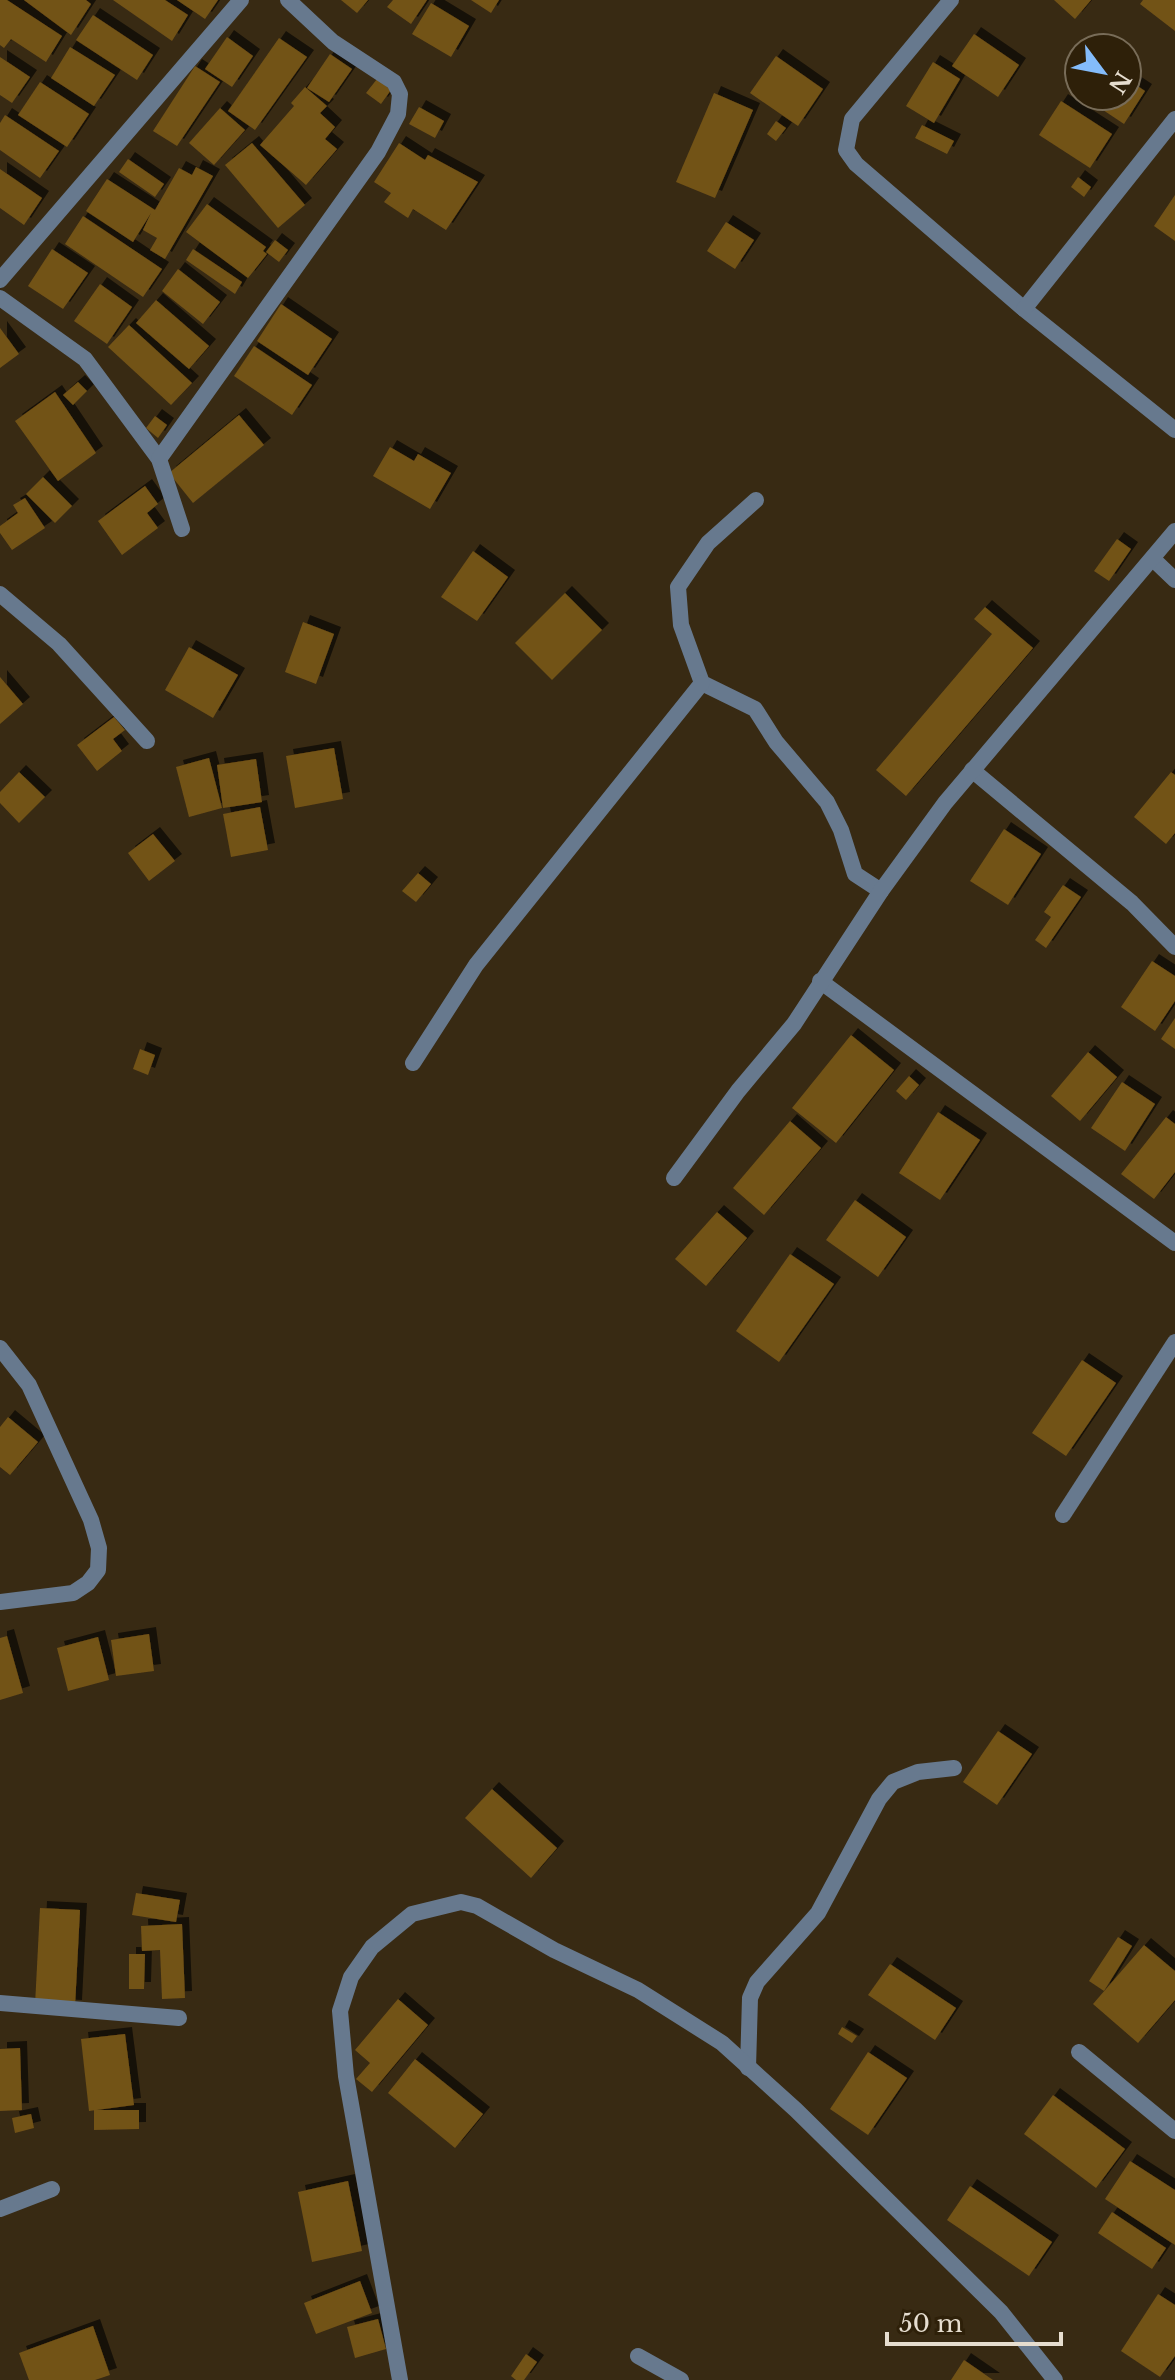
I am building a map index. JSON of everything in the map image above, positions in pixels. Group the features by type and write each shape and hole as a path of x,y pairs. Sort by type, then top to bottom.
{"street":[{"path":"0,280 241,0"},
{"path":"159,459 378,152 398,114 400,94 394,82 333,42 288,0"},
{"path":"951,0 852,119 846,150 856,164 1024,309 1175,430"},
{"path":"1024,309 1175,119"},
{"path":"0,298 85,359 159,459 182,529"},
{"path":"756,500 708,543 678,587 681,625 702,683 755,709 776,742 827,802 841,830 855,874 881,891"},
{"path":"674,1178 746,1080 794,1024 881,891 972,770 1175,531"},
{"path":"1153,559 1175,580"},
{"path":"0,594 59,644 147,741"},
{"path":"413,1063 476,965 702,683"},
{"path":"972,770 1132,903 1175,947"},
{"path":"820,981 1175,1243"},
{"path":"1063,1515 1175,1342"},
{"path":"0,1348 29,1385 91,1520 99,1548 98,1570 88,1583 73,1593 0,1602"},
{"path":"748,2068 750,1998 757,1982 818,1913 879,1799 893,1782 918,1772 954,1768"},
{"path":"400,2380 340,2045 340,2011 351,1977 372,1947 412,1914 445,1903 477,1906 554,1950 638,1990 722,2043 796,2110 1001,2312 1055,2380"},
{"path":"0,2003 179,2018"},
{"path":"1079,2052 1175,2131"},
{"path":"0,2209 52,2189"},
{"path":"638,2356 681,2380"}],"building":[{"path":"0,0 7,0 62,36 46,62 11,39 4,48 0,45"},
{"path":"24,0 86,0 91,4 71,35"},
{"path":"113,0 165,0 188,15 172,41"},
{"path":"177,0 218,0 205,19"},
{"path":"341,0 368,0 357,13"},
{"path":"393,0 427,0 411,24 387,7"},
{"path":"471,0 499,0 491,13"},
{"path":"1054,0 1091,0 1075,19"},
{"path":"1143,0 1175,0 1175,31 1140,4"},
{"path":"431,3 469,26 451,57 412,34"},
{"path":"93,15 153,55 137,80 76,40"},
{"path":"974,34 1019,65 998,97 952,66"},
{"path":"227,37 253,56 232,87 205,69"},
{"path":"279,38 307,57 255,130 228,111"},
{"path":"70,47 115,75 94,106 51,78"},
{"path":"330,54 352,69 329,102 307,88"},
{"path":"776,56 823,89 798,126 750,93"},
{"path":"0,57 30,77 12,103 0,95"},
{"path":"933,62 960,79 934,123 906,106"},
{"path":"195,66 220,82 177,146 153,131"},
{"path":"377,79 391,90 381,104 366,93"},
{"path":"40,82 89,114 67,147 18,115"},
{"path":"305,87 327,106 320,113 335,127 325,139 337,149 306,185 260,145 294,106 291,103"},
{"path":"714,93 753,110 715,198 676,182"},
{"path":"1061,101 1063,112 1078,112 1112,134 1090,168 1039,135"},
{"path":"419,107 444,121 435,138 409,124"},
{"path":"220,108 245,130 214,165 189,143"},
{"path":"1106,112 1132,112 1124,124"},
{"path":"5,115 59,151 40,178 0,150 0,123"},
{"path":"776,121 786,128 776,141 767,134"},
{"path":"922,125 954,141 947,154 915,138"},
{"path":"252,143 305,205 278,228 225,165"},
{"path":"399,143 425,160 428,155 478,182 446,230 413,209 408,218 384,202 391,193 374,182"},
{"path":"128,159 164,184 155,197 119,172"},
{"path":"196,167 213,176 165,259 150,250 157,238 143,230 151,213 133,242 86,211 107,179 155,210 179,168 192,175"},
{"path":"0,169 42,198 24,225 0,208"},
{"path":"1078,177 1091,187 1084,197 1071,187"},
{"path":"1175,195 1175,241 1154,226"},
{"path":"207,204 266,247 263,251 267,254 248,278 186,232"},
{"path":"83,216 162,269 143,297 65,244"},
{"path":"726,222 754,240 735,269 707,251"},
{"path":"275,240 288,250 279,262 266,252"},
{"path":"52,249 88,273 63,309 28,286"},
{"path":"193,249 242,282 235,294 186,260"},
{"path":"178,269 220,302 203,324 162,291"},
{"path":"100,284 132,307 107,344 74,321"},
{"path":"156,300 209,346 189,369 136,323"},
{"path":"281,304 332,339 308,375 257,341"},
{"path":"129,325 192,383 171,405 108,347"},
{"path":"0,328 19,354 0,368"},
{"path":"254,346 312,385 292,415 234,376"},
{"path":"78,382 87,391 73,405 63,395"},
{"path":"55,392 96,453 58,481 15,421"},
{"path":"239,415 264,445 193,503 169,473"},
{"path":"155,416 167,425 158,438 146,428"},
{"path":"390,447 414,461 418,454 451,473 430,509 373,476"},
{"path":"43,477 72,506 55,523 26,494"},
{"path":"145,486 158,504 147,513 158,528 122,555 98,521"},
{"path":"25,498 45,528 12,550 0,533 0,526 18,513 13,505"},
{"path":"1117,539 1131,549 1109,581 1094,571"},
{"path":"473,551 508,577 477,621 441,597"},
{"path":"565,593 602,630 552,680 515,643"},
{"path":"985,607 1033,648 906,796 876,770 992,634 974,619"},
{"path":"303,622 334,634 316,684 285,672"},
{"path":"189,647 238,675 213,718 165,690"},
{"path":"0,677 23,704 0,724"},
{"path":"114,717 125,730 113,739 122,751 97,771 77,745"},
{"path":"334,748 343,799 295,808 286,756"},
{"path":"209,758 222,808 189,817 176,767"},
{"path":"256,759 262,802 223,808 217,765"},
{"path":"19,772 45,797 19,823 0,803 0,792"},
{"path":"1171,772 1175,775 1175,833 1166,844 1134,817"},
{"path":"260,807 268,850 231,857 223,814"},
{"path":"1004,829 1041,854 1008,905 970,881"},
{"path":"153,834 175,861 149,881 128,853"},
{"path":"418,873 431,884 416,902 402,891"},
{"path":"1063,885 1081,897 1046,948 1035,940 1051,917 1044,912"},
{"path":"1152,961 1175,976 1175,1001 1155,1031 1121,1007"},
{"path":"1175,1018 1175,1049 1161,1039"},
{"path":"851,1035 894,1070 836,1143 792,1108"},
{"path":"140,1049 155,1055 148,1075 133,1069"},
{"path":"1088,1052 1117,1077 1080,1121 1051,1096"},
{"path":"909,1076 919,1085 906,1100 896,1091"},
{"path":"1122,1082 1155,1104 1125,1151 1091,1128"},
{"path":"938,1112 980,1140 940,1200 899,1173"},
{"path":"1166,1117 1175,1124 1175,1172 1154,1199 1121,1174"},
{"path":"790,1121 821,1148 764,1215 733,1188"},
{"path":"855,1200 906,1237 878,1277 826,1240"},
{"path":"717,1212 747,1238 706,1286 675,1259"},
{"path":"790,1254 834,1284 779,1362 736,1331"},
{"path":"1082,1360 1116,1383 1066,1456 1032,1433"},
{"path":"8,1417 38,1442 10,1475 0,1467 0,1427"},
{"path":"149,1634 154,1671 116,1676 111,1640"},
{"path":"7,1636 23,1693 0,1700 0,1638"},
{"path":"98,1637 109,1680 68,1691 57,1648"},
{"path":"998,1731 1032,1754 997,1805 963,1782"},
{"path":"492,1789 557,1848 531,1878 465,1818"},
{"path":"136,1893 180,1900 176,1922 132,1915"},
{"path":"40,1908 80,1910 75,2007 35,2005"},
{"path":"182,1924 185,1998 162,1999 160,1950 142,1951 141,1926"},
{"path":"1118,1937 1132,1946 1104,1991 1089,1981"},
{"path":"1144,1945 1175,1971 1175,2000 1138,2043 1093,2004"},
{"path":"129,1954 145,1954 144,1989 129,1989"},
{"path":"890,1964 956,2008 935,2040 868,1995"},
{"path":"398,1999 428,2025 372,2092 356,2079 370,2063 355,2050"},
{"path":"842,2027 857,2036 852,2043 838,2034"},
{"path":"125,2034 134,2105 89,2111 81,2039"},
{"path":"20,2048 22,2110 0,2111 0,2049"},
{"path":"868,2052 907,2078 868,2135 830,2109"},
{"path":"415,2059 483,2114 455,2148 388,2093"},
{"path":"1053,2095 1125,2149 1096,2188 1024,2134"},
{"path":"94,2110 139,2110 139,2129 94,2130"},
{"path":"31,2114 34,2128 15,2133 12,2118"},
{"path":"1130,2161 1175,2190 1175,2245 1105,2199"},
{"path":"348,2181 362,2251 312,2262 298,2192"},
{"path":"970,2186 1052,2242 1029,2276 947,2220"},
{"path":"1112,2212 1166,2248 1152,2269 1098,2233"},
{"path":"360,2281 372,2313 316,2334 304,2303"},
{"path":"1158,2294 1175,2305 1175,2356 1160,2377 1121,2351"},
{"path":"378,2319 386,2349 355,2358 347,2327"},
{"path":"93,2326 110,2375 95,2380 29,2380 19,2353"},
{"path":"526,2354 537,2362 524,2380 516,2380 511,2376"},
{"path":"964,2360 993,2380 951,2380"}]}
